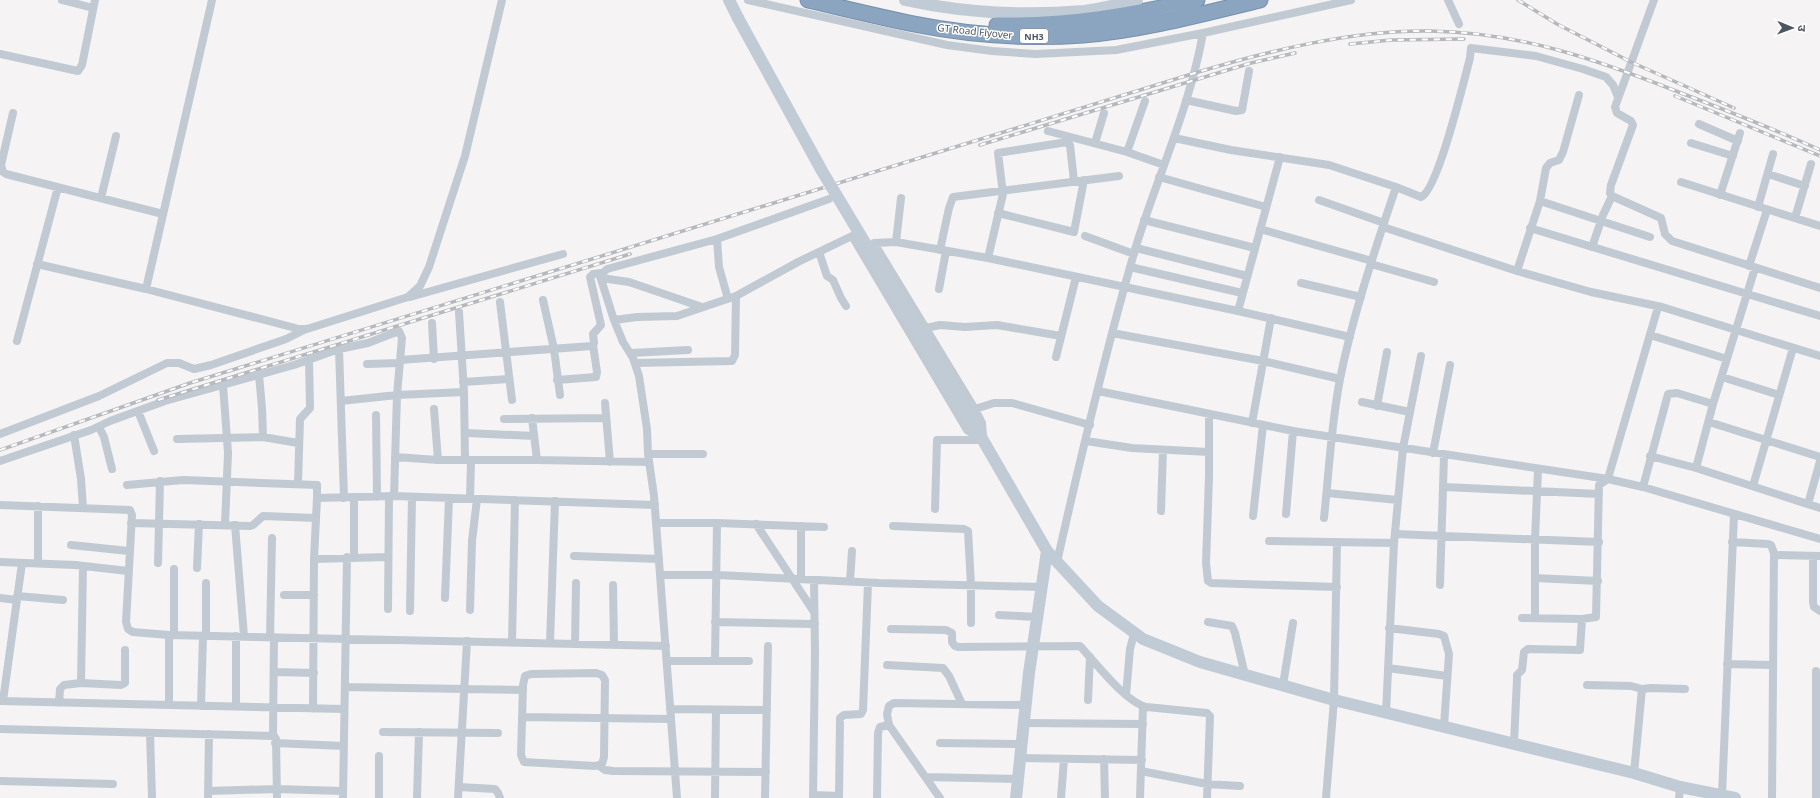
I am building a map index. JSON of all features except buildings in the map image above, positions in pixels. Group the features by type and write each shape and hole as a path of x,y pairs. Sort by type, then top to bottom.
{"highway":[{"name":"GT Road Flyover","path":"808,0 915,24 982,34 1032,36 1083,35 1134,28 1260,0"},
{"name":"GT Road Flyover","path":"851,0 918,16 983,24 1034,26 1082,22 1133,15 1197,0"}],"street":[{"path":"0,54 78,71 82,65 94,4 62,0"},
{"path":"146,289 212,0"},
{"path":"408,297 420,286 429,267 465,156 502,0"},
{"path":"728,0 822,171 973,423 1047,551 1098,606 1134,634 1149,642 1200,662 1334,700 1634,773 1680,792 1722,795 1735,798"},
{"path":"748,0 947,45 992,51 1036,54 1116,50 1203,33 1351,0"},
{"path":"905,0 972,11 1025,13 1084,11 1137,0"},
{"path":"1448,0 1459,24"},
{"path":"1592,247 1600,221 1612,196 1610,193 1611,185 1633,125 1631,121 1617,113 1615,107 1654,0"},
{"path":"1057,562 1112,333 1144,220 1174,138 1198,62 1203,33"},
{"path":"1174,138 1231,150 1329,165 1396,187 1420,197 1426,195 1447,143 1470,58 1471,48 1536,56 1584,68 1606,77 1613,85 1618,97"},
{"path":"1186,100 1236,111 1242,110 1249,72"},
{"path":"1517,271 1540,201 1546,168 1550,163 1559,160 1563,152 1579,95"},
{"path":"1127,152 1145,101"},
{"path":"13,113 2,160 3,172 8,175 163,214"},
{"path":"1095,143 1104,113"},
{"path":"1699,124 1739,137 1720,195"},
{"path":"1048,131 1127,152 1164,165"},
{"path":"101,198 116,136"},
{"path":"988,258 1003,190 998,152 1065,142 1070,145 1074,181"},
{"path":"1692,143 1733,156"},
{"path":"1758,207 1774,154"},
{"path":"1238,311 1280,157"},
{"path":"1795,218 1811,164"},
{"path":"1768,174 1805,186"},
{"path":"939,289 943,251 953,197 1119,176"},
{"path":"1159,177 1266,207"},
{"path":"998,213 1074,232 1084,180"},
{"path":"1681,182 1820,226"},
{"path":"17,341 58,187"},
{"path":"1324,518 1331,437 1340,379 1361,297 1396,187"},
{"path":"1612,196 1661,218 1665,234 1672,242 1820,288"},
{"path":"896,242 901,198"},
{"path":"601,276 607,269 717,239 829,199"},
{"path":"1319,200 1384,225 1517,271 1591,292 1658,307 1820,356"},
{"path":"1540,201 1650,237"},
{"path":"1696,468 1747,294 1752,267 1768,210"},
{"path":"1144,220 1255,248"},
{"path":"1530,228 1820,316"},
{"path":"1260,229 1434,282"},
{"path":"614,320 648,316 671,317 728,299 852,236 967,430 983,440"},
{"path":"1085,236 1135,251 1247,276"},
{"path":"717,239 719,268 728,299"},
{"path":"983,440 982,424 975,409 874,243 896,242 988,258 1271,318 1350,337"},
{"path":"819,252 827,276 833,280 846,306"},
{"path":"0,434 99,396 167,363 179,364 194,369 211,365 286,340 307,329 408,297 563,254"},
{"path":"37,264 146,289 282,325 299,329 307,329"},
{"path":"1130,268 1242,293"},
{"path":"557,380 596,377 597,372 593,334 601,325 590,277 593,274 629,282 702,307"},
{"path":"601,276 614,320 623,342 631,353 635,363 647,429 655,505 677,798"},
{"path":"1056,357 1076,277"},
{"path":"1301,283 1361,297"},
{"path":"635,363 732,361 735,355 736,296"},
{"path":"543,300 554,349 560,395"},
{"path":"500,302 512,400"},
{"path":"1522,618 1582,620 1596,617 1599,494 1601,483 1608,479 1658,307"},
{"path":"460,312 461,357 466,433 473,498 470,610"},
{"path":"1252,422 1271,318"},
{"path":"432,323 434,359"},
{"path":"926,328 940,325 965,327 998,325 1061,336"},
{"path":"0,461 99,427 110,421 165,401 259,375 339,349 399,332 402,335 399,362 395,456 388,557 388,609"},
{"path":"1112,333 1263,361 1340,379"},
{"path":"1650,335 1727,359"},
{"path":"367,364 589,347 593,345"},
{"path":"1753,486 1793,348"},
{"path":"339,349 344,498"},
{"path":"631,353 688,350"},
{"path":"1377,406 1387,352"},
{"path":"1386,713 1394,543 1403,448 1421,356"},
{"path":"298,483 298,443 300,419 310,408 309,359"},
{"path":"1433,453 1450,365"},
{"path":"259,375 263,437"},
{"path":"1722,377 1779,395"},
{"path":"463,382 509,380"},
{"path":"223,385 227,437 228,480 225,524"},
{"path":"1098,390 1263,425 1331,437 1608,479 1643,487 1820,539"},
{"path":"341,401 397,395 464,392"},
{"path":"1643,487 1650,456 1668,394 1677,393 1714,404"},
{"path":"975,409 994,403 1012,402 1090,425"},
{"path":"1362,402 1410,412"},
{"path":"605,403 610,462"},
{"path":"434,409 438,460"},
{"path":"138,411 154,451"},
{"path":"1209,414 1206,563 1207,579 1209,582 1337,587"},
{"path":"376,415 377,497"},
{"path":"532,418 537,460"},
{"path":"504,419 606,418"},
{"path":"1709,422 1820,457"},
{"path":"1253,516 1263,425"},
{"path":"99,427 104,437 112,469"},
{"path":"1286,514 1293,430"},
{"path":"466,433 534,436"},
{"path":"74,435 81,479 83,508"},
{"path":"177,439 263,437 298,443"},
{"path":"935,509 937,440 983,440"},
{"path":"1086,441 1126,448 1209,452"},
{"path":"1161,511 1163,450"},
{"path":"395,456 438,460 468,459 610,462 704,454"},
{"path":"1440,585 1444,455"},
{"path":"1650,456 1696,468 1820,508"},
{"path":"1808,504 1820,461"},
{"path":"1535,618 1535,540 1538,469"},
{"path":"126,485 160,481 228,480 317,484 318,498 314,559 313,709"},
{"path":"158,563 160,481"},
{"path":"1444,487 1599,494"},
{"path":"1327,493 1398,500"},
{"path":"318,498 392,496 655,505"},
{"path":"410,611 412,497"},
{"path":"209,734 208,794 276,789 343,795 346,638 354,498"},
{"path":"445,598 449,498"},
{"path":"512,642 515,500"},
{"path":"550,642 554,501"},
{"path":"0,505 130,510 131,523 126,622 128,629 133,632 205,636 550,642 666,646"},
{"path":"38,506 38,563"},
{"path":"1722,795 1734,514"},
{"path":"131,523 253,525 263,516 316,518"},
{"path":"656,523 717,523 824,527"},
{"path":"715,660 717,523"},
{"path":"197,568 199,524"},
{"path":"756,524 791,579 815,613"},
{"path":"235,525 240,636 236,706"},
{"path":"801,526 801,579"},
{"path":"893,526 966,529 969,534 971,623"},
{"path":"1395,534 1599,542"},
{"path":"272,538 272,637 275,672 274,740 276,798"},
{"path":"1269,541 1394,543"},
{"path":"1732,542 1768,544 1771,545 1774,555 1772,798"},
{"path":"1326,798 1334,700 1337,543"},
{"path":"70,544 129,551"},
{"path":"850,582 852,551"},
{"path":"1016,798 1026,705 1047,551"},
{"path":"1774,555 1817,556 1813,602 1814,607 1820,611"},
{"path":"574,556 659,559"},
{"path":"314,559 388,557"},
{"path":"0,562 83,566 128,571"},
{"path":"22,562 2,701 344,709"},
{"path":"81,683 83,566"},
{"path":"169,705 174,569"},
{"path":"660,575 717,575 850,582 1042,587"},
{"path":"1535,578 1598,582"},
{"path":"814,580 815,624 813,797 839,797 840,718 844,715 860,714 863,710 868,582"},
{"path":"201,706 206,583"},
{"path":"575,644 576,583"},
{"path":"613,585 614,645"},
{"path":"284,594 314,595"},
{"path":"0,598 63,600"},
{"path":"999,615 1038,617"},
{"path":"1514,743 1517,675 1522,670 1524,652 1528,649 1580,650 1582,620"},
{"path":"715,622 815,624"},
{"path":"1208,622 1232,626 1245,675"},
{"path":"1283,685 1293,623"},
{"path":"1389,628 1442,635 1448,648 1444,726"},
{"path":"891,629 946,630 952,633 953,644 958,647 1080,646 1126,695 1143,706 1184,709 1210,714 1207,798"},
{"path":"1126,695 1130,650 1134,634"},
{"path":"458,798 465,689 466,641"},
{"path":"765,798 768,646"},
{"path":"59,703 60,689 62,686 81,683 125,684 125,650"},
{"path":"1088,700 1090,657"},
{"path":"667,661 749,661"},
{"path":"1727,664 1772,664"},
{"path":"887,665 943,668 949,676 962,704"},
{"path":"1388,668 1447,676"},
{"path":"1816,671 1816,798"},
{"path":"275,672 314,673"},
{"path":"599,766 604,758 605,680 602,675 527,674 523,680 521,755 524,762 599,766 605,770 613,771 675,770 766,772"},
{"path":"1588,685 1631,686 1642,689 1685,689"},
{"path":"345,687 523,690"},
{"path":"1634,773 1640,697 1642,689"},
{"path":"940,798 889,725 887,710 889,706 894,703 1026,705"},
{"path":"1140,798 1143,706"},
{"path":"670,709 767,710"},
{"path":"715,798 717,771 716,710"},
{"path":"523,717 671,719"},
{"path":"1024,723 1143,724"},
{"path":"877,798 878,733 880,727 889,725"},
{"path":"0,729 209,734 344,746"},
{"path":"383,732 498,734"},
{"path":"417,798 419,732"},
{"path":"150,733 152,798"},
{"path":"940,743 1022,744"},
{"path":"379,756 379,798"},
{"path":"1020,758 1142,760"},
{"path":"1062,798 1064,759"},
{"path":"1104,759 1105,798"},
{"path":"1141,771 1207,784 1240,786"},
{"path":"926,777 1018,778"},
{"path":"0,781 113,784"},
{"path":"459,787 495,789 500,798"}],"railway":[{"path":"1518,0 1557,24 1631,62 1734,108"},
{"path":"0,450 190,383 1195,73 1252,57 1310,43 1340,38 1370,34 1429,31 1495,36 1527,42 1589,59 1650,81 1751,120 1820,150"},
{"path":"1350,44 1391,40 1464,39"},
{"path":"980,145 1251,63 1295,53"},
{"path":"1675,96 1820,156"},
{"path":"158,400 630,254"}]}
